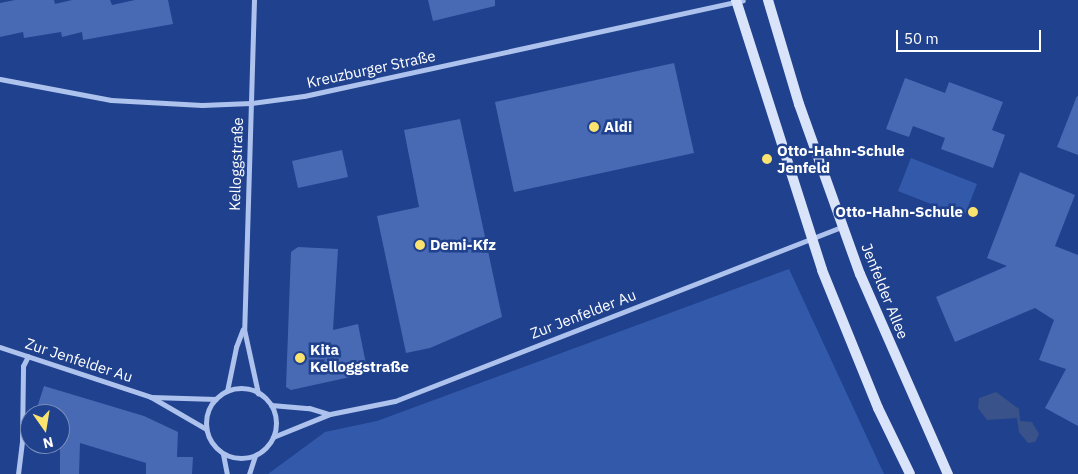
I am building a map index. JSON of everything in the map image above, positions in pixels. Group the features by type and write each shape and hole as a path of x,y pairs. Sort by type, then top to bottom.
{"main road":[{"path":"739,0 811,238 878,408 910,474"},
{"name":"Jenfelder Allee","path":"768,0 799,104 860,274 948,474"}],"street":[{"name":"Kelloggstraße","path":"254,0 244,329 258,393"},
{"name":"Kreuzburger Straße","path":"0,79 111,100 202,105 250,103 304,96 739,0"},
{"name":"Zur Jenfelder Au","path":"273,437 330,414 396,401 842,226"},
{"name":"Kelloggstraße","path":"227,391 236,348 244,329"},
{"name":"Zur Jenfelder Au","path":"0,347 151,398 206,429"},
{"path":"18,474 22,441 23,366 28,356"},
{"path":"243,388 258,393 271,405 276,424 273,437 266,448 255,456 242,459 223,454 213,445 206,429 207,413 216,399 227,391 243,388"},
{"name":"Zur Jenfelder Au","path":"151,398 216,399"},
{"name":"Zur Jenfelder Au","path":"271,405 309,408 330,414"},
{"path":"223,454 227,474"},
{"path":"250,474 255,456"}],"shaded area":[{"path":"911,158 977,184 964,217 898,191"},
{"path":"789,269 884,474 268,474 325,432 377,421"},
{"path":"996,392 1019,409 1020,421 1032,422 1039,434 1035,442 1028,443 1019,432 1017,418 987,420 978,408 979,398"}],"building":[{"path":"15,0 54,0 55,4 72,0 110,0 112,5 135,0 168,0 173,24 83,40 82,32 62,37 61,32 24,38 23,32 0,37 0,3"},
{"path":"428,0 495,0 495,6 433,21"},
{"name":"Aldi","path":"674,63 694,153 514,192 495,102"},
{"path":"905,78 945,93 949,82 1003,102 992,130 1005,135 993,168 941,149 945,138 913,126 909,137 886,129"},
{"path":"1078,97 1078,155 1057,147"},
{"path":"460,119 502,317 430,348 406,353 377,216 419,207 404,130"},
{"path":"342,150 348,177 298,188 292,161"},
{"path":"1020,172 1075,195 1055,246 1078,255 1078,426 1045,408 1066,369 1039,360 1054,320 1035,308 955,342 936,297 1007,266 987,258"},
{"path":"298,247 338,249 333,330 358,324 367,369 363,370 364,374 291,390 286,387 291,252"},
{"path":"44,386 144,416 178,432 177,457 193,457 192,474 146,474 146,463 80,443 79,474 60,474 60,454 70,454 70,404 38,404"}],"place":[{"name":"Aldi","path":"594,127"},
{"name":"Otto-Hahn-Schule Jenfeld","path":"767,159"},
{"name":"Otto-Hahn-Schule","path":"973,212"},
{"name":"Demi-Kfz","path":"420,245"},
{"name":"Kita Kelloggstraße","path":"300,358"}]}
